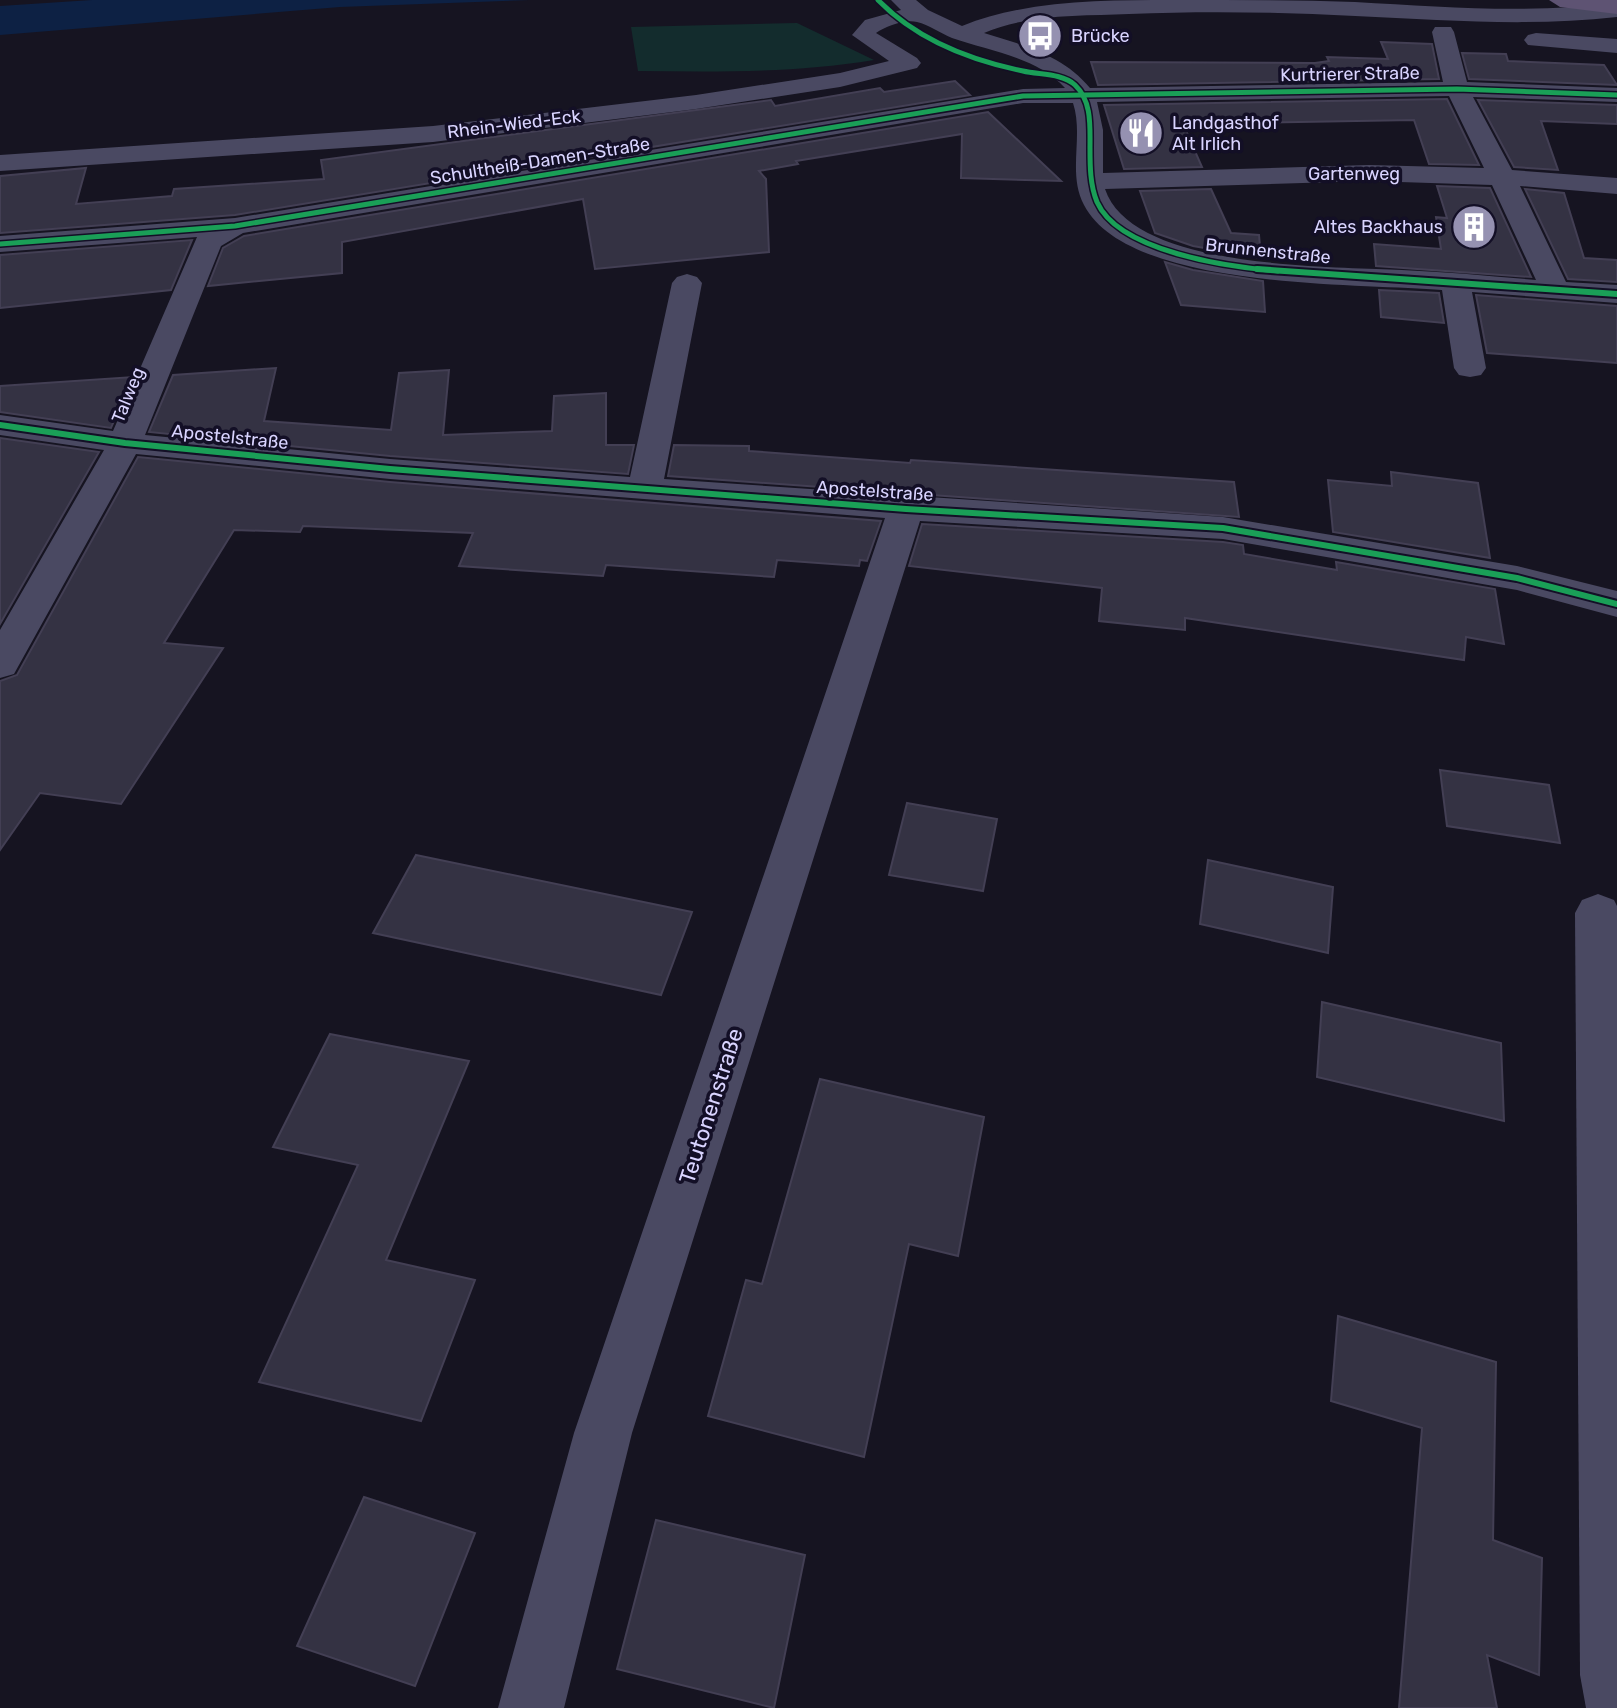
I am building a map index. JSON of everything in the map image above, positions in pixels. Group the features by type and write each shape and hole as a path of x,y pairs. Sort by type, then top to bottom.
{"main road":[{"path":"1560,0 1617,8"}],"street":[{"path":"964,33 1019,16 1109,8 1257,5 1496,17 1582,15 1617,8"},
{"path":"910,7 964,33 1044,62 1067,77 1083,94"},
{"name":"Rhein-Wied-Eck","path":"0,163 433,134 696,102 840,80 909,63 863,35 866,28 910,7"},
{"path":"1109,8 1148,22 1389,27 1617,46"},
{"path":"1443,32 1457,89 1555,290"},
{"name":"Kurtrierer Straße","path":"1083,94 1457,89 1617,95"},
{"name":"Brunnenstraße","path":"1083,94 1090,128 1090,181 1097,205 1120,229 1180,256 1230,266 1617,294"},
{"name":"Schultheiß-Damen-Straße","path":"0,244 235,226 1023,96 1083,94"},
{"name":"Gartenweg","path":"1090,181 1369,173 1502,177 1617,186"},
{"name":"Talweg","path":"0,664 125,443 209,241 235,226"},
{"path":"1455,282 1470,368"},
{"path":"645,489 687,283"},
{"name":"Apostelstraße","path":"0,425 125,443 390,469 906,509 1223,528 1517,578 1617,604"},
{"name":"Teutonenstraße","path":"531,1708 603,1433 906,509"},
{"path":"1598,913 1616,1685"}],"green space":[{"path":"797,23 874,60 786,69 638,71 631,27"}],"water":[{"path":"92,0 529,0 340,7 0,35 0,6"}],"building":[{"path":"1381,42 1432,44 1439,79 1098,85 1091,62 1315,63 1329,61 1327,57 1388,59"},
{"path":"1462,53 1506,54 1508,61 1604,65 1617,85 1469,79"},
{"path":"955,81 970,95 235,215 0,233 0,176 86,168 76,204 172,196 174,189 324,179 321,160 771,100 775,106 880,88 884,92"},
{"path":"1447,99 1479,165 1429,164 1414,120 1183,124 1202,167 1124,169 1104,105"},
{"path":"1478,100 1617,105 1617,124 1541,121 1558,170 1514,167"},
{"path":"988,112 1061,181 961,178 962,134 796,161 798,164 759,171 766,179 769,252 595,269 583,199 342,242 342,273 208,286 223,248 244,236"},
{"path":"1437,186 1490,188 1531,277 1376,266 1374,244 1441,249 1436,217 1447,218"},
{"path":"1211,189 1231,233 1259,235 1261,258 1193,246 1155,233 1140,191"},
{"path":"1525,189 1564,193 1584,258 1617,260 1617,282 1568,279"},
{"path":"192,240 171,290 0,308 0,255"},
{"path":"1165,262 1193,270 1263,281 1265,312 1181,305"},
{"path":"1379,290 1439,293 1444,323 1381,317"},
{"path":"1476,295 1617,306 1617,363 1487,353"},
{"path":"276,368 264,421 391,430 399,373 449,370 443,435 552,431 554,396 606,393 606,445 634,445 628,474 390,456 149,432 173,375"},
{"path":"133,377 111,428 0,412 0,386"},
{"path":"0,438 99,452 0,624"},
{"path":"674,445 749,446 749,451 910,463 911,460 1234,482 1239,517 668,476"},
{"path":"138,457 390,482 881,521 867,561 860,560 859,566 777,560 774,577 606,565 603,576 459,566 473,533 303,526 300,532 234,530 164,643 223,648 121,804 40,793 0,850 0,681 17,675"},
{"path":"1391,472 1478,483 1490,558 1333,532 1328,480 1392,486"},
{"path":"922,524 1223,542 1243,545 1244,554 1337,570 1336,562 1495,589 1504,644 1466,637 1464,660 1185,618 1185,630 1099,621 1102,588 909,566"},
{"path":"1440,770 1549,785 1560,843 1447,826"},
{"path":"907,803 997,819 983,891 889,875"},
{"path":"416,855 692,912 661,995 373,933"},
{"path":"1208,860 1333,887 1328,953 1200,924"},
{"path":"1322,1002 1501,1043 1504,1121 1317,1077"},
{"path":"330,1034 469,1061 386,1260 475,1280 421,1421 259,1382 358,1165 273,1147"},
{"path":"820,1079 984,1117 958,1256 909,1244 864,1457 708,1416 746,1280 762,1284"},
{"path":"1338,1316 1496,1362 1493,1540 1542,1558 1539,1675 1487,1655 1497,1708 1399,1708 1422,1428 1331,1401"},
{"path":"364,1497 475,1533 415,1686 297,1646"},
{"path":"656,1520 805,1555 774,1708 617,1669"}],"cycle path":[{"path":"878,0 908,27 944,46 982,60 1074,84 1084,96 1089,111 1090,167 1098,204 1109,219 1137,238 1172,252 1211,262 1295,273 1617,294"},
{"path":"0,244 235,226 1023,96 1457,89 1617,95"},
{"path":"0,425 125,443 390,469 906,509 1223,528 1517,578 1617,604"}],"place":[{"name":"Brücke","path":"1040,36"},
{"name":"Landgasthof Alt Irlich","path":"1141,133"},
{"name":"Altes Backhaus","path":"1474,227"}]}
